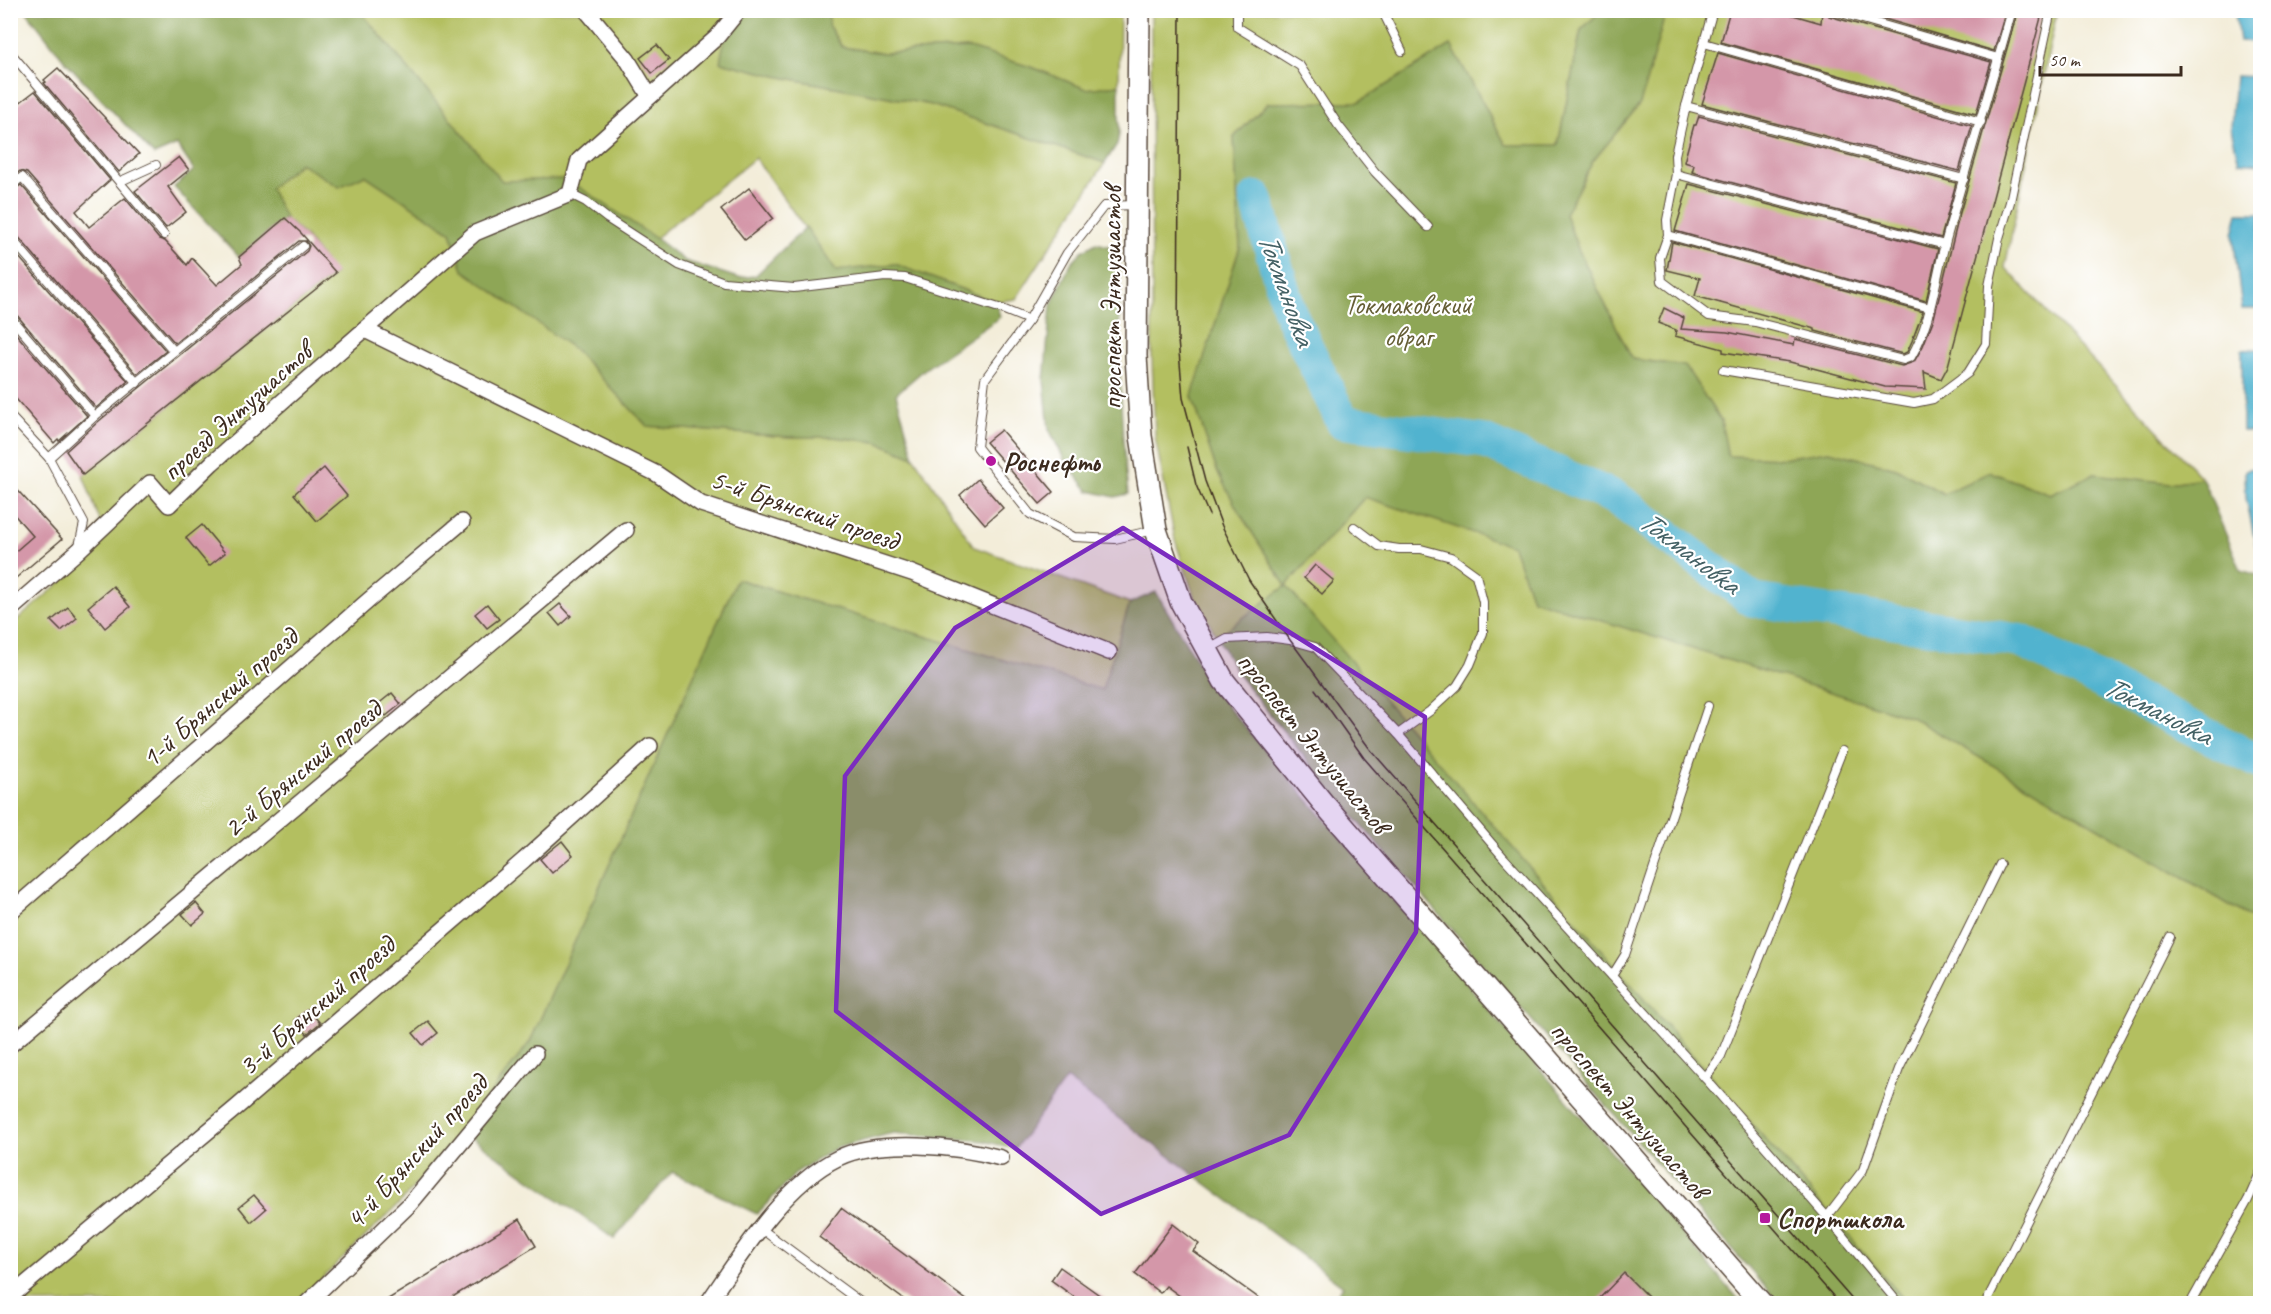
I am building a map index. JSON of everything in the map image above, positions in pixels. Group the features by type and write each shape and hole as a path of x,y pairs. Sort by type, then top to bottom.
{"street":[{"path":"586,10 627,59 650,95"},
{"path":"365,330 475,233 570,194 579,160 717,37 739,10"},
{"name":"проспект Энтузиастов","path":"1138,10 1136,356 1141,436 1155,530 1180,602 1224,681 1324,804 1762,1304"},
{"name":"проезд Энтузиастов","path":"10,610 78,551 150,483 169,505 212,463 365,330"},
{"name":"5-й Брянский проезд","path":"365,330 657,474 701,504 912,573 1109,652"},
{"name":"1-й Брянский проезд","path":"10,912 462,522"},
{"name":"2-й Брянский проезд","path":"10,1046 626,530"},
{"name":"3-й Брянский проезд","path":"10,1297 246,1099 515,868 650,746"},
{"name":"4-й Брянский проезд","path":"306,1304 410,1204 535,1054"},
{"path":"707,1304 760,1228 807,1177 839,1157 872,1149 905,1146 980,1152 1001,1158"}],"lane":[{"path":"1237,10 1237,27 1300,66 1338,125 1367,162 1428,227"},
{"path":"1382,10 1402,51"},
{"path":"1713,10 1675,155 1676,174 1667,220 1668,235 1660,258 1662,281 1709,316 1755,322 1903,360 1911,357 1930,308 1945,244 2012,10"},
{"path":"1831,10 1998,58"},
{"path":"1723,370 1914,403 1933,399 1968,374 1986,344 1989,286 1999,238 2010,202 2051,10"},
{"path":"1704,43 1981,122"},
{"path":"10,51 164,235"},
{"path":"1686,106 1964,179"},
{"path":"121,181 156,165"},
{"path":"1676,174 1945,244"},
{"path":"10,187 22,177 174,351"},
{"path":"570,194 586,202 679,265 724,282 794,288 885,277 905,278 1029,320"},
{"path":"1138,205 1104,206 1067,253 1029,320 985,379 977,447 1030,514 1074,537 1115,539 1155,530"},
{"path":"1668,235 1930,308"},
{"path":"10,237 137,383"},
{"path":"49,458 95,416 303,246"},
{"path":"10,317 95,416"},
{"path":"10,416 49,458 84,523 78,551"},
{"path":"1354,527 1379,546 1421,549 1451,556 1476,575 1483,602 1483,633 1470,665 1456,686 1430,711 1398,734"},
{"path":"1207,651 1227,639 1290,640 1315,647 1398,734 1504,858 1705,1078 1827,1217 1899,1304"},
{"path":"1612,976 1625,955 1708,706"},
{"path":"1705,1078 1721,1056 1842,751"},
{"path":"1827,1217 1863,1170 1899,1069 2000,864"},
{"path":"1985,1304 2170,937"},
{"path":"2190,1304 2248,1200 2260,1173"},
{"path":"760,1228 863,1304"}],"highlighted area":[{"path":"1123,528 1425,717 1416,932 1289,1135 1101,1214 836,1011 845,776 955,628"}],"green space":[{"path":"26,11 360,11 502,181 567,179 685,261 738,278 755,276 806,227 836,271 895,264 996,302 1000,317 925,369 896,394 914,457 877,442 833,437 789,437 647,426 574,349 463,270 451,232 365,175 339,187 300,163 270,188 285,218 239,257 174,187 194,170 177,145 154,155 64,60"},
{"path":"360,11 730,11 721,62 781,77 932,105 1105,163 1016,299 996,302 895,264 836,272 755,158 655,238 567,179 502,182"},
{"path":"730,11 830,11 828,25 842,47 883,53 969,48 1034,68 1086,89 1119,85 1117,144 1105,163 932,105 781,77 720,62"},
{"path":"830,11 1120,11 1119,85 1086,89 1034,68 969,48 883,53 842,47 828,25"},
{"path":"1151,11 1601,11 1581,30 1558,145 1506,145 1451,45 1359,102 1268,103 1234,137 1240,247 1192,396 1217,471 1238,510 1286,586 1365,497 1513,546 1532,599 1911,717 2260,923 2260,1303 1907,1303 1286,587 1217,637 1194,596 1175,540 1155,437 1152,358"},
{"name":"Токмаковский овраг","path":"1601,11 1666,11 1640,104 1593,161 1565,214 1578,249 1632,359 1685,366 1721,421 1728,456 1782,458 1829,451 1896,468 1944,494 1990,472 2050,494 2094,474 2170,483 2202,478 2241,570 2260,576 2260,923 1911,717 1532,599 1513,546 1365,497 1286,586 1238,510 1217,471 1192,396 1240,247 1234,137 1268,103 1359,102 1451,45 1506,145 1558,145 1581,30"},
{"path":"1666,11 2057,11 2005,267 2202,478 2170,483 2094,474 2050,494 1990,472 1944,494 1896,468 1829,451 1782,458 1727,456 1721,421 1685,366 1632,359 1578,249 1565,214 1593,161 1640,104"},
{"path":"301,163 339,187 365,175 451,232 463,270 574,349 647,426 789,437 833,437 877,442 914,457 974,547 1130,603 1102,690 737,579 530,1042 462,1131 401,1202 296,1304 11,1303 10,626 82,564 100,521 83,475 335,274 305,236 285,218 270,188"},
{"path":"1096,243 1112,247 1120,259 1120,376 1128,494 1115,497 1089,491 1067,465 1049,429 1044,380 1051,305 1071,263 1082,251"},
{"path":"737,579 1102,690 1130,603 1156,592 1215,692 1742,1303 1331,1303 1343,1286 1066,1079 1015,1149 984,1141 893,1133 836,1148 798,1171 757,1214 672,1172 614,1239 462,1131 530,1042"},
{"path":"1286,586 1907,1303 1779,1303 1334,794 1237,673 1217,637"}],"water":[{"path":"2235,11 2260,11 2260,42 2239,41"},
{"path":"2235,76 2260,77 2260,164 2239,162 2231,129"},
{"path":"2238,213 2260,213 2260,309 2242,309 2233,234"},
{"path":"2260,349 2260,431 2242,431 2242,350"},
{"path":"2260,467 2260,548 2256,546 2246,498 2245,471"}],"building":[{"path":"1730,10 1776,10 1821,23 1822,10 1825,10 1829,16 1991,62 1976,114 1721,42"},
{"path":"1854,10 2006,10 1994,51"},
{"path":"2018,10 2043,10 1948,366 1941,379 1924,372 1926,389 1885,387 1790,362 1723,352 1723,349 1675,336 1676,330 1658,323 1664,308 1684,318 1681,329 1727,332 1794,345 1795,339 1902,366 1914,362 1934,318 1959,216"},
{"path":"657,45 669,60 652,73 640,58"},
{"path":"1718,53 1972,126 1959,171 1702,104"},
{"path":"58,68 139,154 119,172 44,83 46,82 44,80"},
{"path":"35,91 110,180 76,211 89,227 125,198 159,239 165,241 187,265 192,258 217,285 242,264 239,257 285,218 336,273 83,475 66,451 99,421 307,251 309,246 306,241 299,241 175,343 27,173 20,171 10,179 10,110"},
{"path":"1699,116 1956,183 1941,238 1692,172 1694,165 1684,162 1694,125"},
{"path":"179,157 189,170 168,187 186,212 166,228 135,191"},
{"path":"1689,184 1938,249 1926,301 1675,231"},
{"path":"21,185 166,351 137,374 15,233 10,231 10,193"},
{"path":"749,188 773,218 745,240 721,210"},
{"path":"1672,242 1923,312 1907,352 1903,354 1815,331 1815,329 1695,296 1700,278 1667,270"},
{"path":"10,247 128,381 96,408 15,313 10,311"},
{"path":"10,327 87,416 59,441 58,439 54,443 10,392"},
{"path":"1001,430 1054,492 1040,504 986,442"},
{"path":"324,468 347,496 317,521 294,494"},
{"path":"978,479 1003,508 985,524 960,495"},
{"path":"10,482 62,539 10,583 10,556 33,536 10,510"},
{"path":"202,525 225,553 209,566 186,538"},
{"path":"1315,565 1334,581 1322,594 1304,578"},
{"path":"113,586 130,607 105,628 88,607"},
{"path":"487,604 499,619 487,628 475,614"},
{"path":"560,604 571,616 560,626 549,613"},
{"path":"68,607 77,618 61,631 51,621"},
{"path":"392,693 401,704 386,716 377,705"},
{"path":"562,841 573,855 552,873 540,859"},
{"path":"196,903 205,914 192,925 182,914"},
{"path":"308,1009 320,1023 307,1034 295,1020"},
{"path":"428,1021 438,1033 423,1045 413,1033"},
{"path":"254,1195 266,1209 251,1222 239,1207"},
{"path":"841,1208 972,1304 910,1304 819,1237"},
{"path":"520,1219 536,1246 441,1304 380,1304"},
{"path":"1173,1224 1199,1244 1193,1251 1267,1304 1191,1304 1166,1286 1160,1293 1135,1274"},
{"path":"1060,1267 1112,1304 1084,1304 1051,1280"},
{"path":"1624,1273 1655,1304 1594,1304"}],"waterway":[{"name":"Токмановка","path":"1256,198 1290,313 1343,422 1483,441 1616,498 1753,600 2021,641 2260,762"}],"tram line":[{"path":"1180,10 1178,340 1183,398 1205,481 1222,526 1249,580 1370,749 1856,1304"},
{"path":"1187,447 1196,485 1209,515"},
{"path":"1315,689 1364,758 1840,1304"}],"place":[{"name":"Роснефть","path":"991,461"},
{"name":"Спортшкола","path":"1765,1218"}]}
